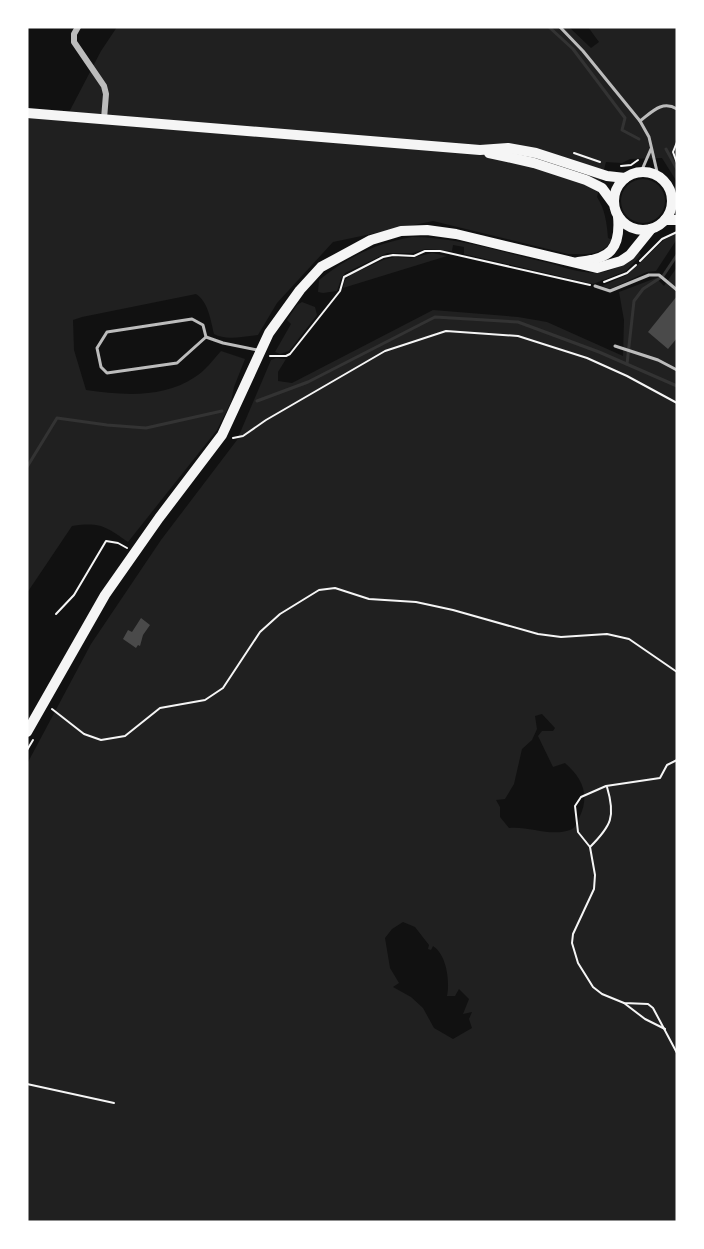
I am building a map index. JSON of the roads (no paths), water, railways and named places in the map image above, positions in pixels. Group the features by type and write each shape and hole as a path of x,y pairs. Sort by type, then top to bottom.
{"main road":[{"path":"27,113 480,150 508,148 536,153 607,176 625,177 642,172 658,176 665,182 674,199 665,220 651,229 630,255 621,261 597,268 456,234 427,230 400,231 371,240 321,267 300,290 278,320 260,350 222,435 105,595 27,732"},
{"path":"480,150 534,163 586,180 602,188 614,203 618,216 618,242 613,249 595,259 575,262"},
{"path":"614,203 616,189 625,177"},
{"path":"618,216 622,222 636,230 651,229"},
{"path":"665,220 677,220"}],"street":[{"path":"78,27 74,34 74,42 104,86 106,94 104,119"}],"lane":[{"path":"560,27 583,51 640,121 649,137 658,176"},
{"path":"640,121 663,105 670,105 677,109"},
{"path":"642,172 652,148"},
{"path":"596,286 610,291 649,275 659,275 677,290"},
{"path":"192,319 203,325 206,338 177,363 107,373 101,368 97,348 107,332 192,319"},
{"path":"206,338 260,350"},
{"path":"615,346 677,370"}],"waterway":[{"path":"549,27 573,49 625,118 622,130 639,139"},
{"path":"666,149 677,169"},
{"path":"627,364 634,301 643,289 663,276 677,255"},
{"path":"257,401 308,382 435,317 518,322 599,352 677,386"},
{"path":"27,467 57,418 146,428 222,411"}]}
